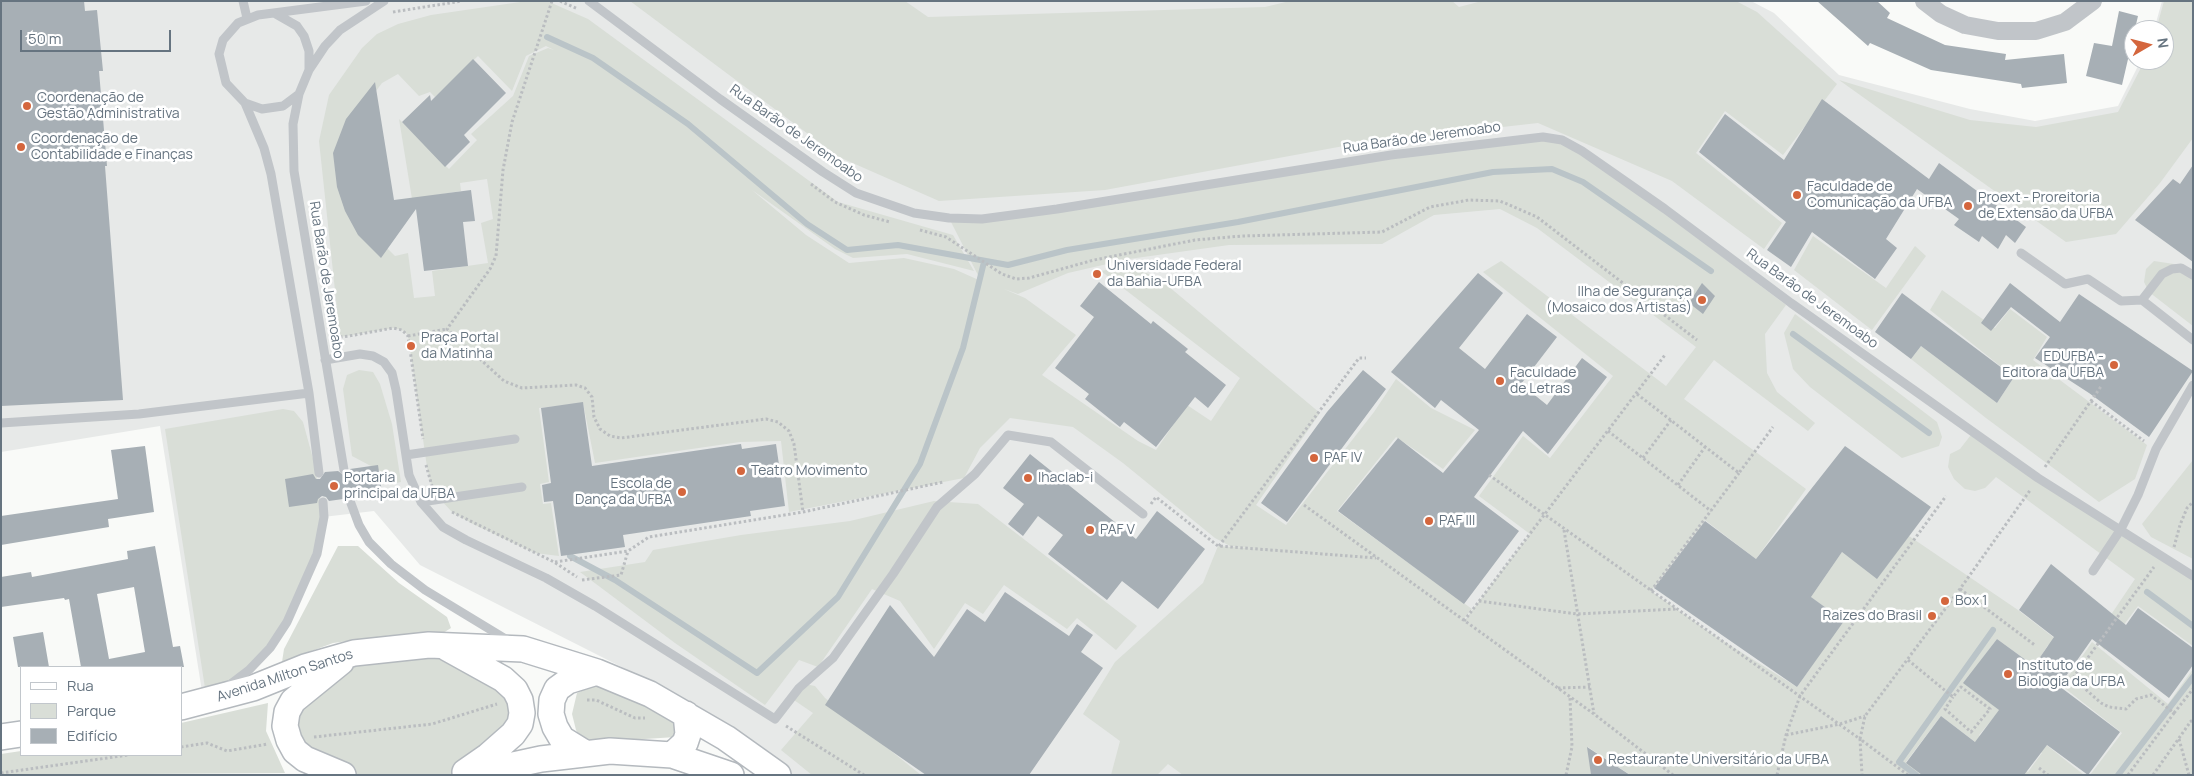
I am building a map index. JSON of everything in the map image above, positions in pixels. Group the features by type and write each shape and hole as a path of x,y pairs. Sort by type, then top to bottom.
{"main road":[{"name":"Avenida Milton Santos","path":"182,707 253,688 305,667 354,653 413,646 441,645 523,649 597,672 665,702 726,738 778,775"},
{"path":"441,645 503,679 515,690 520,700 522,713 520,724 513,734 488,756 461,775"},
{"path":"343,775 304,759 295,751 285,726 287,712 293,701 329,670 354,653"},
{"path":"583,752 562,738 555,727 551,714 552,700 557,689 568,681 597,672"},
{"path":"672,755 685,743 688,734 686,714"},
{"path":"1,737 20,734"},
{"path":"467,775 583,752 634,751 672,755 731,775"}],"street":[{"path":"1924,1 1941,14 1965,26 1998,31 2036,31 2065,22 2093,1"}],"lane":[{"path":"243,1 247,18"},
{"path":"319,473 309,394 271,174 264,148 245,103 226,83 219,54 223,40 229,30 247,18 366,1"},
{"name":"Rua Barão de Jeremoabo","path":"344,470 294,164 293,124 299,94 309,70 325,46 340,30 384,1"},
{"name":"Rua Barão de Jeremoabo","path":"589,1 720,99 856,193 914,212 950,218 982,219 1057,209 1392,155 1529,138 1543,137 1562,140 1582,151 1665,208 1792,303 2038,478 2193,576"},
{"path":"273,13 297,26 304,36 309,51 309,70"},
{"path":"245,103 262,109 272,108 283,106 299,94"},
{"path":"2021,253 2065,284 2088,279 2122,301 2142,300 2193,340"},
{"path":"2142,300 2162,274 2172,269 2181,268 2193,275"},
{"path":"325,360 360,354 373,356 384,362 392,373 408,475 421,502 443,527 579,596 775,719 799,688 833,658 893,574 937,507 975,474 1008,435 1051,442 1143,514"},
{"path":"2093,571 2121,529 2138,495 2156,449 2193,385"},
{"path":"1,423 138,414 309,394"},
{"path":"406,454 515,439"},
{"path":"421,502 522,487"},
{"path":"349,498 359,525 369,542 391,564 425,590 523,649"},
{"path":"211,700 249,670 270,648 287,622 316,554 324,517 323,502"}],"path":[{"path":"390,14 462,1"},
{"path":"408,336 447,329 490,269 496,256 503,170 512,122 552,1"},
{"path":"332,328 334,333 340,337 393,328 402,330 408,336 424,452 432,485 440,499 452,512 473,524 555,562 589,585"},
{"path":"447,329 504,381 522,388 576,385 585,388 592,397 597,423 610,436 621,438 766,419 778,422 789,431 794,444 803,512"},
{"path":"1464,621 1665,356"},
{"path":"1218,546 1359,358 1366,358"},
{"path":"1862,775 1860,738 1865,716 1960,589 2102,385"},
{"path":"1637,394 1739,473"},
{"path":"2091,401 2156,449"},
{"path":"1643,458 1671,420"},
{"path":"1651,591 1773,426"},
{"path":"1608,431 1711,511"},
{"path":"1678,485 1705,447"},
{"path":"1489,475 1860,738 1908,775"},
{"path":"555,562 628,551 649,537 803,512 907,491"},
{"path":"1776,775 1786,735 1800,696 1946,496"},
{"path":"1143,514 1156,497 1218,546 1377,558"},
{"path":"2174,713 2151,695 2136,699 2126,709 2109,707 2101,703 2073,678 2166,559 2187,508 2193,502"},
{"path":"1304,505 1594,714 1673,775"},
{"path":"1563,529 1594,714"},
{"path":"582,580 621,575 628,551"},
{"path":"1960,589 2036,646"},
{"path":"1479,601 1577,614 1677,609"},
{"path":"1908,660 1953,697"},
{"path":"1557,688 1590,687"},
{"path":"1961,687 1990,709 1971,732 1945,710 1953,697 1961,687"},
{"path":"2128,775 2193,689"},
{"path":"1566,775 1572,747 1570,697"},
{"path":"182,747 207,743 227,751 289,740 432,724 487,706 520,700"},
{"path":"552,700 596,700 636,718 653,718 665,702"},
{"path":"1786,735 1840,724 1865,716"},
{"path":"775,719 864,775"},
{"path":"2153,775 2191,722 2193,723"},
{"path":"2178,739 2189,775"},
{"path":"1,773 121,756"},
{"path":"2039,768 2048,775"}],"shaded area":[{"name":"Universidade Federal da Bahia-UFBA","path":"1,1 1751,1 1774,13 1839,75 1970,109 2035,121 2118,106 2136,70 2174,70 2174,20 2157,20 2162,1 2193,1 2193,775 790,775 671,692 420,565 374,511 323,517 203,698 160,426 1,452"}],"green space":[{"path":"527,1 547,1 588,19 838,202 953,235 974,271 907,254 853,258 835,249 752,190 806,235 849,263 904,258 954,269 981,281 949,218 982,219 1543,137 1582,151 1786,305 1765,334 1767,373 1777,392 1815,423 1808,431 1714,360 1684,399 1806,489 1756,559 1705,520 1651,591 1712,634 1797,687 1843,621 1811,597 1842,552 1877,578 1909,536 2018,610 2071,651 2066,658 2048,645 2041,656 2052,679 1997,639 1964,683 2016,723 2011,730 1994,717 1979,735 1995,757 1941,716 1906,762 1922,775 1629,774 1588,747 1591,775 1183,775 1168,764 1157,775 1111,775 1120,741 1083,714 1115,662 1203,583 1218,546 1262,549 1230,546 1215,538 1123,463 1073,427 1010,418 980,448 964,478 789,512 781,441 740,442 595,463 583,403 539,408 549,482 540,484 543,504 551,503 559,556 535,553 452,512 431,485 408,335 402,330 393,328 340,337 319,141 329,95 362,48 377,34 398,24 431,15","holes":["546,46 554,50 548,48 529,56 513,96 471,134 477,140 449,169 399,119 412,199 461,191 460,183 487,179 493,219 481,223 488,263 432,271 435,296 414,298 408,253 395,256 372,233 358,115 382,83 398,74 419,96 430,92 435,97 478,56 512,91 526,56","1500,209 1537,228 1696,347 1666,386 1501,261 1483,272 1613,376 1550,458 1523,436 1479,496 1530,534 1464,621 1445,607 1463,620 1472,609 1337,511 1396,437 1443,469 1475,430 1431,408 1396,379 1374,412 1286,525 1256,505 1320,413 1162,281 1131,265 1101,271 1240,378 1211,421 1187,405 1156,450 1138,441 1042,375 1076,335 1025,298 1004,289 1018,294 1068,273 1129,259 1229,245 1382,244 1434,215"]},
{"path":"630,1 905,1 928,17 1265,7 1290,1 1452,1 1459,7 1482,1 1736,1 1757,12 1837,84 1783,155 1725,111 1696,153 1782,223 1764,249 1672,181 1538,123 1360,143 1105,190 939,201 839,157"},
{"path":"2164,1 2193,1 2193,138 2160,183 2116,234 2066,242 1839,80 1970,120 2036,127 2118,112 2140,70 2174,70 2174,20 2159,20"},
{"path":"1813,236 1886,288 1915,246 1926,256 1872,330 1794,270"},
{"path":"2154,261 2174,264 2193,277 2193,326 2149,292 2144,282 2146,269"},
{"path":"1942,290 1995,328 2010,309 2047,337 2033,360 2147,445 2135,479 2099,502 1986,418 1911,359 1921,346 1997,403 2014,377 1930,310"},
{"path":"1795,314 1937,422 1942,437 1939,446 1902,458 1810,387 1793,369 1784,333"},
{"path":"359,370 373,372 380,384 392,424 401,482 391,481 386,474 352,456 343,389 347,375"},
{"path":"283,409 294,411 303,422 315,466 323,517 313,553 298,593 267,652 211,697 205,688 165,429"},
{"path":"1974,431 2193,578 2193,646 2138,606 2105,650 2094,640 2135,579 1996,477 1985,488 1975,491 1965,489 1954,479 1948,467 1950,454 1960,449"},
{"path":"2193,460 2193,559 2151,537 2142,524"},
{"path":"934,501 978,504 1137,626 1116,650 1077,618 1067,629 1004,585 983,614 965,603 934,649 900,601 872,589 818,667 799,660 765,705 675,643 580,572 645,562 653,550 741,535 850,521"},
{"path":"338,546 358,546 399,583 447,617 451,628 443,633 393,635 333,643 282,662 284,649"},
{"path":"2092,642 2168,704 2193,669 2193,775 2090,775 2122,733 2062,686"},
{"path":"429,645 491,671 522,713 461,775 342,775 305,759 287,712 354,653"},
{"path":"598,683 671,711 677,730 676,737 583,743 576,730 572,714 577,693"},
{"path":"800,683 815,686 825,698 921,775 812,775 781,750 813,713 788,696"},
{"path":"268,703 266,731 285,773 1,775 1,754 20,751 20,756 182,756 182,723"},
{"path":"2034,735 2084,775 2016,775 2017,764 2028,772 2042,753 2028,743"}],"building":[{"path":"1,1 84,1 85,11 97,10 103,71 99,71 107,166 105,166 123,400 1,406"},
{"path":"1817,1 1877,1 1890,13 1887,18 1945,45 2006,54 2005,60 2064,54 2067,83 2022,88 2021,84 1931,70 1870,43 1868,46"},
{"path":"2119,11 2138,16 2137,20 2124,20 2125,70 2122,85 2086,76 2094,43 2112,46"},
{"path":"473,59 506,93 464,135 470,142 445,167 402,122 430,95 431,101"},
{"path":"375,82 394,200 471,190 475,221 463,222 468,266 424,271 416,209 381,258 358,235 345,211 337,187 333,153 346,119"},
{"name":"Faculdade de Comunicação da UFBA","path":"1822,99 1929,179 1939,163 2026,227 2015,243 2006,235 1998,249 1982,236 1979,242 1954,225 1959,219 1917,189 1886,239 1897,248 1875,279 1812,232 1791,267 1767,250 1786,222 1699,152 1725,114 1784,160"},
{"path":"2193,165 2193,262 2135,220 2173,179 2180,184"},
{"path":"1478,273 1503,293 1459,348 1485,369 1527,314 1557,337 1521,384 1547,405 1582,358 1607,377 1548,454 1523,431 1474,497 1519,531 1464,604 1338,511 1398,438 1443,473 1479,430 1441,400 1435,408 1391,372"},
{"path":"1099,282 1151,324 1153,321 1188,349 1185,352 1226,385 1208,408 1195,397 1156,447 1124,422 1120,427 1085,399 1089,394 1055,368 1094,317 1080,306"},
{"name":"Ilha de Segurança (Mosaico dos Artistas)","path":"1702,283 1715,296 1703,314 1689,303"},
{"name":"EDUFBA - Editora da UFBA","path":"2010,283 2060,322 2079,294 2193,371 2149,437 2089,393 2035,358 2050,337 2011,307 1991,331 1981,323"},
{"path":"1902,293 2014,377 1997,403 1921,346 1911,359 1875,332"},
{"name":"PAF IV","path":"1363,370 1386,389 1287,522 1261,503 1327,412"},
{"path":"583,402 592,466 741,444 742,449 776,444 785,506 750,511 751,516 623,535 625,547 561,556 553,501 544,502 542,485 551,483 541,408"},
{"path":"145,446 154,512 108,519 109,527 1,545 1,516 118,499 111,450"},
{"path":"1845,446 1931,507 1877,579 1842,552 1811,597 1844,621 1797,687 1654,588 1705,521 1756,559"},
{"name":"PAF V","path":"1030,454 1136,539 1157,511 1205,549 1158,609 1122,581 1107,600 1048,554 1063,535 1038,516 1023,536 1008,524 1024,504 1003,488"},
{"name":"Portaria principal da UFBA","path":"378,465 382,493 355,497 353,493 347,492 343,499 329,501 326,497 322,496 318,499 317,503 289,507 285,479 313,474 316,479 320,479 325,472 338,471 345,476 350,469"},
{"path":"155,546 173,647 180,646 184,667 81,666 69,599 65,600 64,598 1,607 1,577 31,572 32,577 128,559 127,551","holes":["134,587 145,652 109,659 97,594"]},
{"name":"Instituto de Biologia da UFBA","path":"2051,564 2126,625 2138,608 2193,648 2193,665 2169,698 2092,639 2059,686 2120,732 2088,775 2047,745 2024,775 1922,775 1906,763 1941,716 1975,742 1999,710 1963,683 1997,639 2034,666 2054,637 2019,610"},
{"path":"1005,592 1069,636 1077,624 1093,635 1081,652 1103,668 1029,775 926,775 825,705 890,605 934,657 967,609 985,622"},
{"path":"43,632 49,666 18,667 13,637"},
{"name":"Restaurante Universitário da UFBA","path":"1587,747 1630,775 1591,775"}],"waterway":[{"path":"547,37 593,58 688,124 807,224 847,250 898,245 1008,265 1067,250 1238,222 1493,172 1552,169 1583,182 1711,271"},
{"path":"570,556 615,580 757,673 838,597 920,464 963,348 984,262"},
{"path":"1793,334 1929,433"},
{"path":"2147,592 2193,626"},
{"path":"1916,775 1899,762 1993,630"},
{"path":"2118,775 2193,677"}],"place":[{"name":"Coordenação de Gestão Administrativa","path":"27,106"},
{"name":"Coordenação de Contabilidade e Finanças","path":"21,147"},
{"name":"Faculdade de Comunicação da UFBA","path":"1797,195"},
{"name":"Proext - Proreitoria de Extensão da UFBA","path":"1968,206"},
{"name":"Universidade Federal da Bahia-UFBA","path":"1097,274"},
{"name":"Ilha de Segurança (Mosaico dos Artistas)","path":"1702,300"},
{"name":"Praça Portal da Matinha","path":"411,346"},
{"name":"EDUFBA - Editora da UFBA","path":"2114,365"},
{"name":"Faculdade de Letras","path":"1500,381"},
{"name":"PAF IV","path":"1314,458"},
{"name":"Teatro Movimento","path":"741,471"},
{"name":"Ihaclab-i","path":"1028,478"},
{"name":"Portaria principal da UFBA","path":"334,486"},
{"name":"Escola de Dança da UFBA","path":"682,492"},
{"name":"PAF III","path":"1429,521"},
{"name":"PAF V","path":"1090,530"},
{"name":"Box 1","path":"1945,601"},
{"name":"Raizes do Brasil","path":"1932,616"},
{"name":"Instituto de Biologia da UFBA","path":"2008,674"},
{"name":"Restaurante Universitário da UFBA","path":"1598,760"}]}
